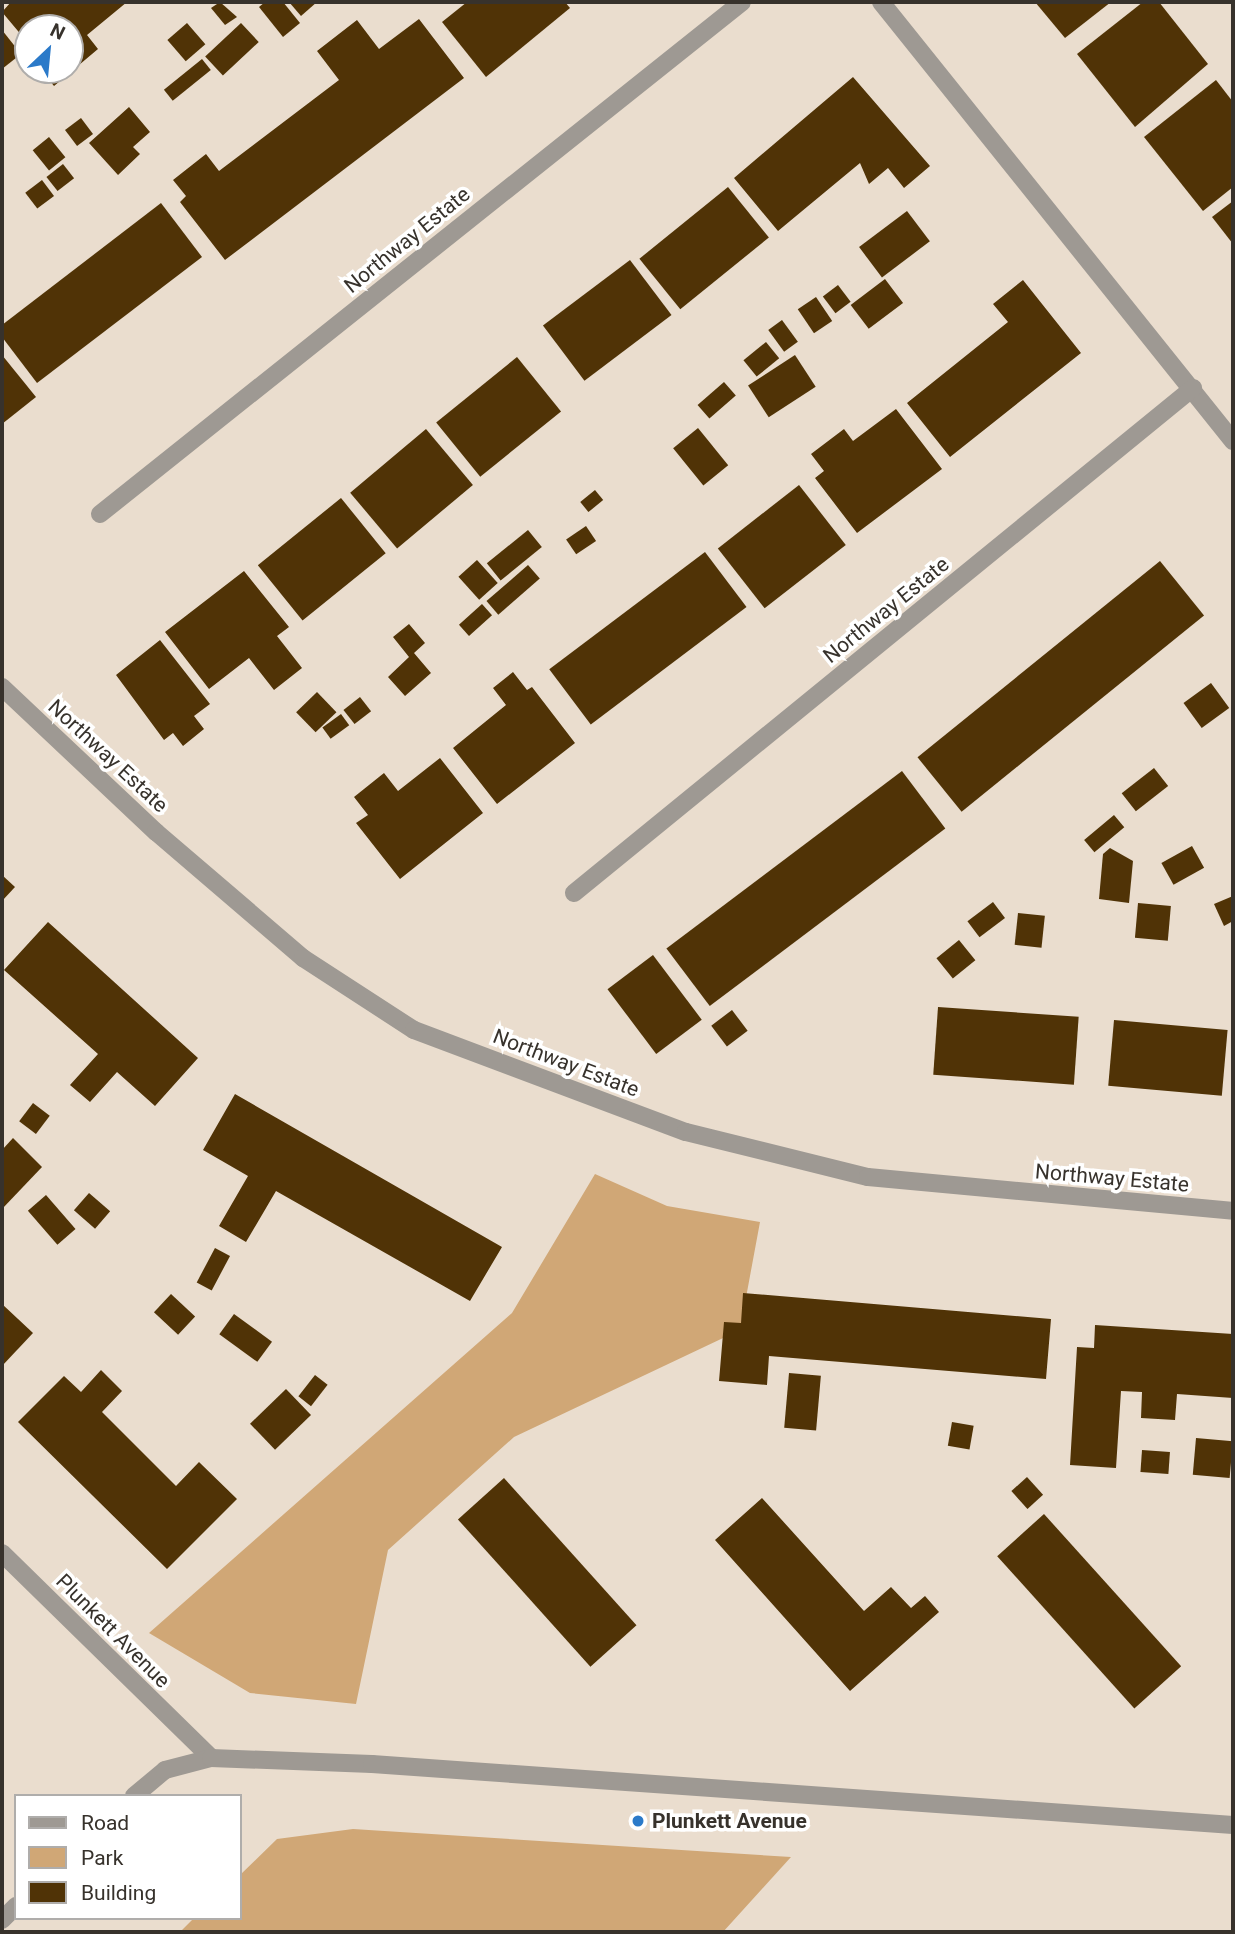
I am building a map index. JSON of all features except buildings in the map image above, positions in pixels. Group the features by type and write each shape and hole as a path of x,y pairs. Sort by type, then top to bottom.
{"street":[{"name":"Northway Estate","path":"100,514 742,2"},
{"path":"881,2 1233,441"},
{"name":"Northway Estate","path":"574,893 1193,388"},
{"name":"Northway Estate","path":"2,687 156,832 303,958 414,1030 685,1132 868,1177 1233,1211"},
{"name":"Plunkett Avenue","path":"2,1553 211,1758"},
{"path":"136,1794 164,1770 211,1758 372,1764 1233,1825"}],"green space":[{"path":"595,1174 667,1206 760,1222 740,1330 514,1437 388,1550 356,1704 250,1693 149,1633 512,1313"},
{"path":"353,1829 791,1857 723,1932 180,1932 192,1920 242,1920 242,1873 277,1839"}],"place":[{"name":"Plunkett Avenue","path":"638,1821"}]}
